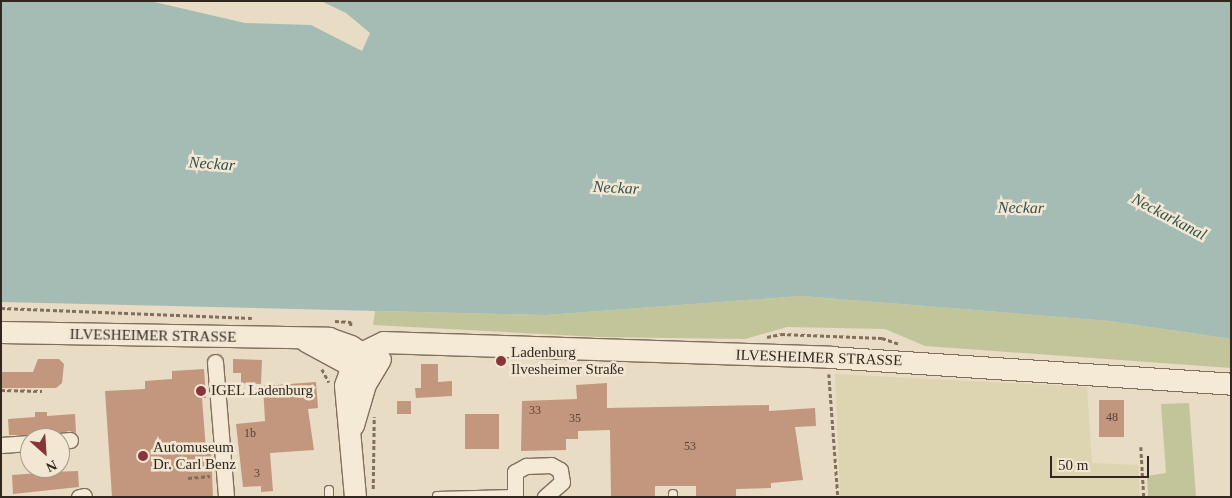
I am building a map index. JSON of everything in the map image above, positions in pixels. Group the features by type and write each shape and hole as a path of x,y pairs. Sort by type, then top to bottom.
{"main road":[{"name":"ILVESHEIMER STRASSE","path":"1,332 304,340 362,363 384,342 406,342 829,357 1231,384"},
{"path":"355,497 351,430 345,396 362,363"}],"street":[{"path":"215,362 226,497"},
{"path":"1,445 20,444"},
{"path":"514,495 515,472 526,466 551,465 560,470 562,482 545,497"},
{"path":"79,497 84,496"}],"lane":[{"path":"437,496 514,495"}],"path":[{"path":"1,308 254,318"},
{"path":"332,321 352,322 351,327"},
{"path":"829,357 838,497"},
{"path":"1,390 42,391"},
{"path":"373,497 375,410"},
{"path":"1141,447 1144,497"},
{"path":"188,478 224,475"}],"shaded area":[{"path":"835,374 1087,387 1092,463 1138,465 1140,497 840,497"}],"green space":[{"path":"801,296 1109,321 1231,339 1231,368 925,346 885,329 787,327 745,339 598,337 373,325 375,311 546,315"},
{"path":"1189,403 1196,497 1148,497 1147,476 1166,473 1161,404"}],"water":[{"path":"1,1 150,1 245,23 311,25 362,51 370,33 346,13 321,1 1231,1 1231,339 1109,321 801,296 546,315 1,302"}],"building":[{"path":"38,359 59,359 64,364 62,383 56,388 1,388 1,372 33,372"},
{"path":"233,359 262,360 261,384 241,383 241,373 233,373"},
{"path":"421,364 438,364 438,382 452,381 452,396 416,398 415,388 421,388"},
{"name":"Automuseum Dr. Carl Benz","path":"204,369 206,398 202,398 206,450 211,449 213,497 112,497 105,391 145,389 145,381 172,379 172,371"},
{"path":"316,382 318,408 308,409 314,450 270,453 273,491 261,492 261,486 243,487 236,424 265,421 263,386"},
{"path":"607,383 607,408 769,405 769,411 815,408 816,426 795,427 803,480 771,483 771,488 736,489 736,497 696,497 696,486 655,486 655,497 611,497 610,430 578,431 578,439 566,439 566,450 521,451 522,401 577,399 576,385"},
{"path":"1099,400 1124,400 1124,437 1099,437"},
{"path":"397,401 411,401 411,414 397,414"},
{"path":"35,412 47,412 47,416 75,414 76,433 70,431 70,428 20,428 20,435 9,435 8,419 35,417"},
{"path":"465,414 499,414 499,449 465,449"},
{"path":"70,471 78,471 79,487 13,494 12,475 20,474 20,478 70,478"}],"place":[{"name":"Ladenburg Ilvesheimer Straße","path":"501,361"},
{"name":"IGEL Ladenburg","path":"201,391"},
{"name":"Automuseum Dr. Carl Benz","path":"143,456"}],"water label":[{"name":"Neckar","path":"212,164"},
{"name":"Neckar","path":"616,188"},
{"name":"Neckar","path":"1021,208"},
{"name":"Neckarkanal","path":"1169,217"}]}
